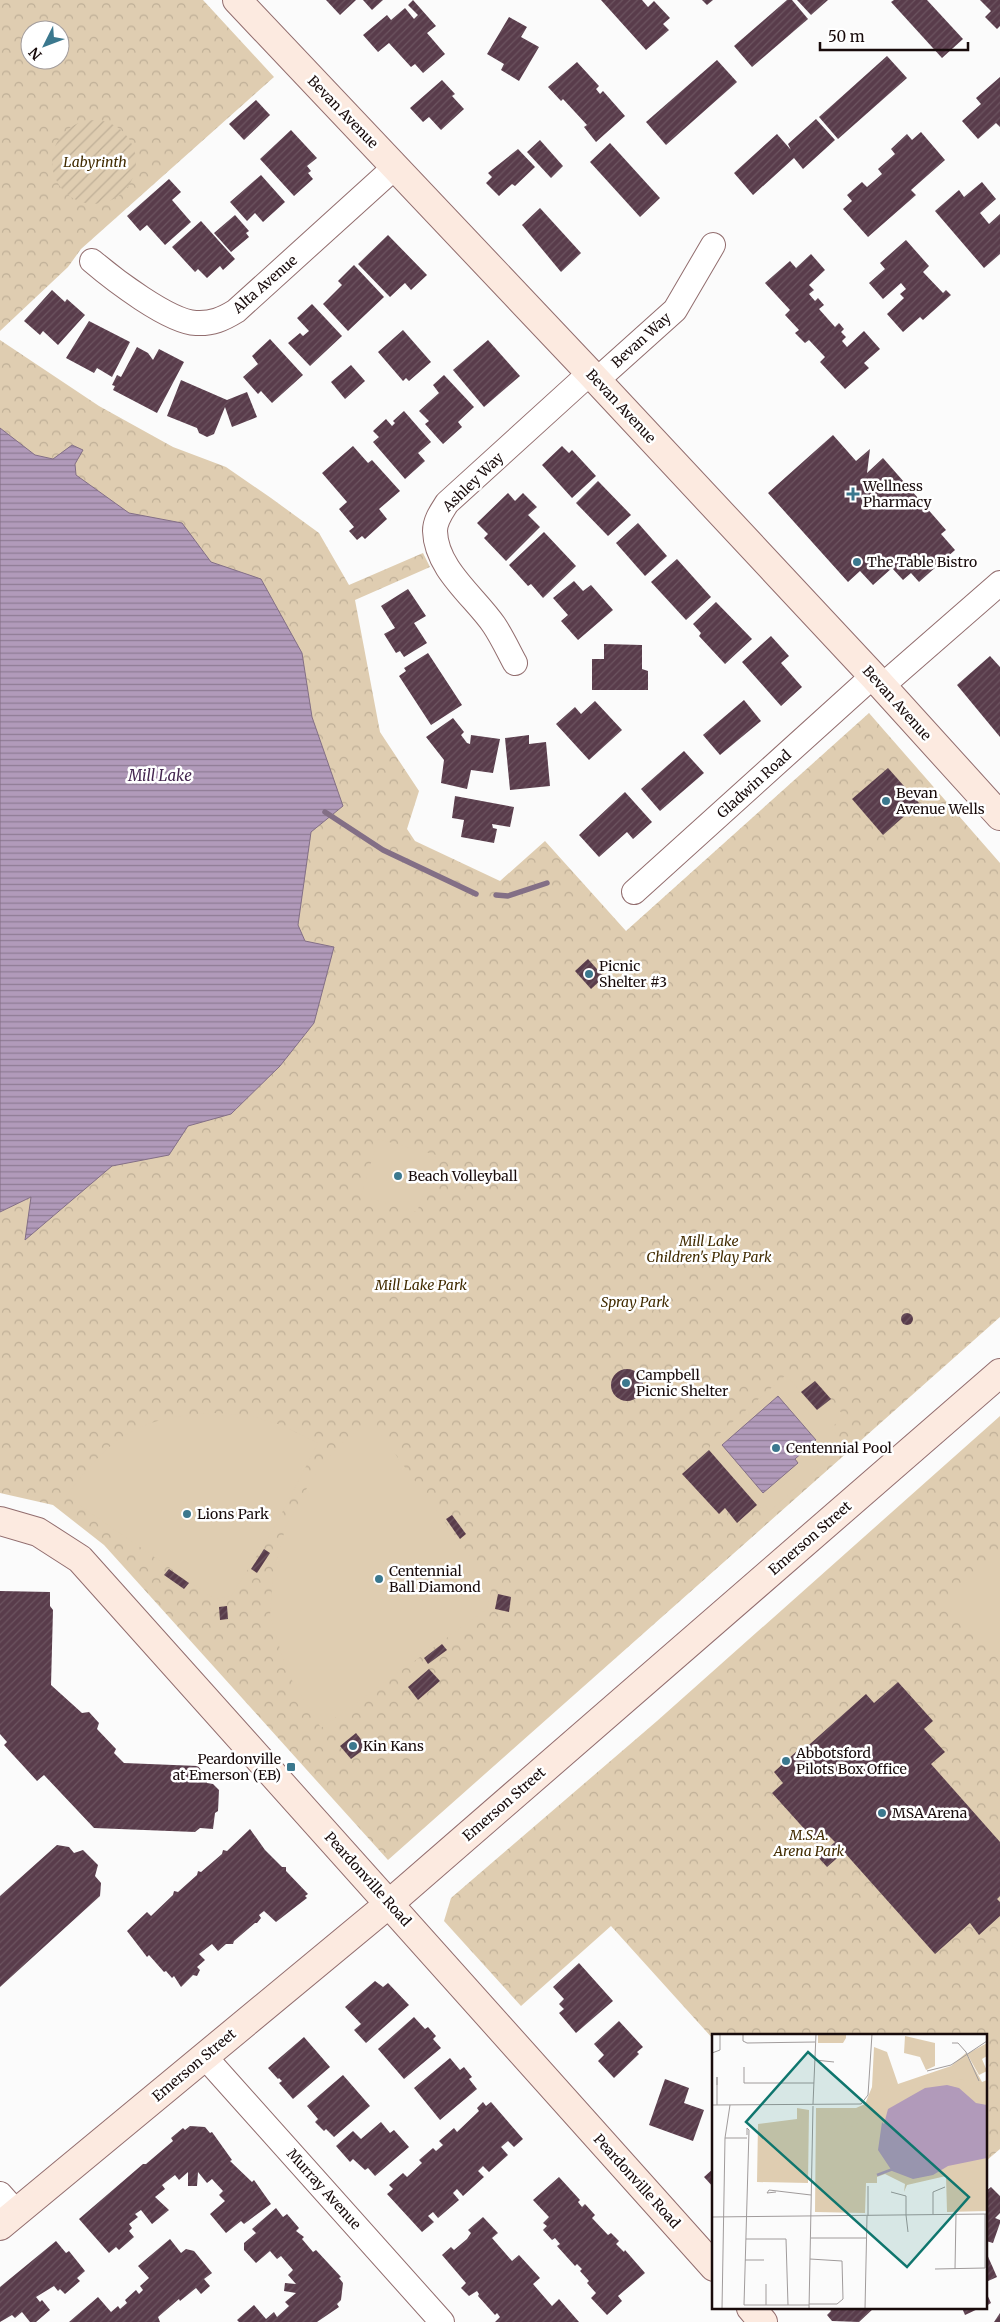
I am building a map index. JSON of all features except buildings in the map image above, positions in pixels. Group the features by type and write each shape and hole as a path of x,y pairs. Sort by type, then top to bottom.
{"main road":[{"name":"Bevan Avenue","path":"237,0 593,376 1000,816"},
{"name":"Emerson Street","path":"5,2211 204,2057 390,1903 1000,1373"},
{"name":"Peardonville Road","path":"0,1522 38,1532 80,1559 712,2265"},
{"path":"753,2310 763,2322"}],"street":[{"name":"Alta Avenue","path":"92,261 114,280 176,317 195,323 217,322 236,312 395,167"},
{"name":"Bevan Way","path":"593,376 675,310 713,245"},
{"name":"Ashley Way","path":"515,663 494,625 448,567 440,552 436,531 438,517 447,503 593,376"},
{"name":"Gladwin Road","path":"634,892 877,681 1000,582"},
{"name":"Murray Avenue","path":"204,2057 442,2322"}],"green space":[{"path":"0,0 203,0 274,77 81,249 68,267 0,331"},
{"name":"Labyrinth","path":"94,120 110,123 124,132 133,146 136,162 133,178 124,192 110,201 94,204 78,201 64,192 55,178 52,162 55,146 64,132 78,123"},
{"name":"Mill Lake Park","path":"0,340 99,406 173,447 226,467 271,498 319,533 349,585 423,553 430,567 355,600 380,732 419,791 407,829 415,841 500,881 545,841 626,931 869,713 1000,863 1000,1317 388,1860 104,1545 53,1505 0,1493"},
{"name":"Beach Volleyball","path":"378,1139 436,1155 417,1212 361,1196"},
{"name":"Centennial Pool","path":"786,1375 801,1392 815,1381 844,1416 831,1428 846,1445 770,1511 765,1505 761,1508 757,1505 737,1523 725,1508 719,1514 682,1474 709,1451 711,1441"},
{"name":"Lions Park","path":"212,1413 248,1415 281,1425 318,1443 272,1532 231,1596 215,1599 66,1496 97,1459 127,1434 144,1425 163,1419"},
{"name":"M.S.A. Arena Park","path":"1000,1416 1000,2149 988,2159 988,2034 712,2034 712,2038 611,1926 521,2006 444,1921 451,1898 657,1721"},
{"name":"Centennial Ball Diamond","path":"371,1421 492,1586 487,1609 321,1728 287,1672 270,1616 273,1572 286,1526 312,1479 338,1446"},
{"path":"1000,1549 1000,1658 998,1660 944,1599"}],"water":[{"name":"Mill Lake","path":"0,428 35,455 53,459 72,445 83,450 75,464 76,475 129,513 182,523 211,562 261,579 302,653 312,717 343,806 311,832 298,925 305,941 334,947 314,1023 280,1066 231,1114 188,1126 169,1155 112,1166 25,1240 31,1197 0,1212"},
{"path":"778,1396 816,1440 795,1459 798,1463 763,1493 722,1445"}],"waterway":[{"path":"325,812 383,850 476,894"},
{"path":"496,895 508,896 547,883"}],"place":[{"name":"Wellness Pharmacy","path":"853,494"},
{"name":"The Table Bistro","path":"857,562"},
{"name":"Bevan Avenue Wells","path":"886,801"},
{"name":"Picnic Shelter #3","path":"589,974"},
{"name":"Beach Volleyball","path":"398,1176"},
{"name":"Campbell Picnic Shelter","path":"626,1383"},
{"name":"Centennial Pool","path":"776,1448"},
{"name":"Lions Park","path":"187,1514"},
{"name":"Centennial Ball Diamond","path":"379,1579"},
{"name":"Kin Kans","path":"353,1746"},
{"name":"Abbotsford Pilots Box Office","path":"786,1761"},
{"name":"Peardonville at Emerson (EB)","path":"291,1767"},
{"name":"MSA Arena","path":"882,1813"}],"park label":[{"name":"Mill Lake Children's Play Park","path":"709,1250"},
{"name":"Spray Park","path":"635,1302"}]}
